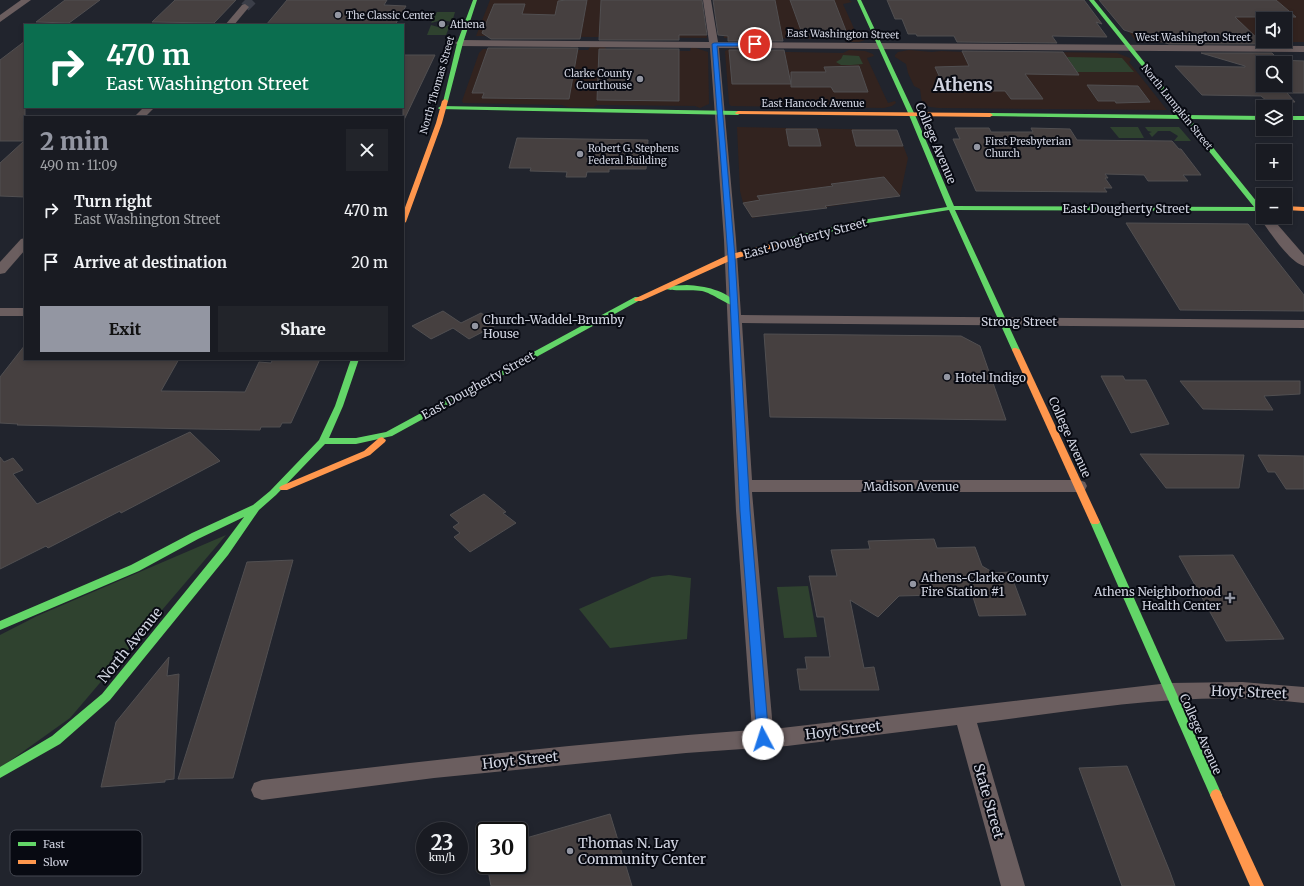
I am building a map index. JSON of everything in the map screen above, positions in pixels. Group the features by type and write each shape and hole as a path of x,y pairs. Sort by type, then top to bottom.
{"main road":[{"name":"North Thomas Street","path":"404,216 406,204 439,123 441,108 460,43 476,0"},
{"name":"College Avenue","path":"859,0 912,115 951,208 1016,346 1079,486 1168,691 1257,886"},
{"name":"North Lumpkin Street","path":"1091,0 1256,205"},
{"name":"East Hancock Avenue","path":"441,108 720,113 1256,118"},
{"path":"1292,118 1304,118"},
{"name":"East Dougherty Street","path":"324,440 360,442 373,440 389,434 531,355 635,300 661,288 732,257 854,223 951,208 1256,212"},
{"path":"1292,208 1304,208"},
{"path":"661,288 688,287 719,293 734,312"},
{"path":"324,440 339,406 355,360"},
{"path":"273,493 368,454 389,434"},
{"name":"North Avenue","path":"0,773 56,740 106,697 224,552 256,508 273,493 324,440"},
{"name":"North Avenue","path":"0,626 135,568 195,536 256,508"}],"street":[{"path":"0,19 27,0"},
{"path":"708,0 714,44 732,257 744,486 763,739"},
{"path":"230,24 245,7"},
{"name":"East Washington Street","path":"460,43 1129,48"},
{"name":"West Washington Street","path":"1129,48 1304,49"},
{"path":"140,116 149,108"},
{"name":"North Lumpkin Street","path":"1271,224 1295,254 1304,262"},
{"path":"0,270 24,243"},
{"path":"0,312 24,312"},
{"name":"Strong Street","path":"734,312 1003,321 1304,324"},
{"name":"Madison Avenue","path":"744,486 1079,486"},
{"name":"Hoyt Street","path":"262,790 442,768 686,744 763,739 1168,691 1250,691 1281,692 1304,695"},
{"name":"State Street","path":"964,715 1013,886"}],"shaded area":[{"path":"490,0 701,0 707,38 476,36"},
{"path":"717,0 849,0 852,2 843,4 857,35 864,36 865,40 859,42 845,42 848,39 724,38"},
{"path":"1102,0 1304,0 1304,42 1292,42 1292,12 1256,12 1256,44 1137,42"},
{"path":"590,47 604,47 606,50 690,51 691,48 696,48 708,52 709,104 700,108 695,106 597,105 594,107 568,107 562,105 463,103 462,101 479,53 483,49 588,50"},
{"path":"729,49 737,51 843,53 849,50 865,51 873,54 874,56 867,58 888,103 895,101 896,103 892,106 884,108 731,106 729,104 725,51"},
{"path":"909,50 932,52 977,51 1117,53 1130,58 1131,60 1129,62 1167,110 930,107 922,103 920,89 914,86 906,64 895,57 898,52"},
{"path":"737,127 897,130 908,158 900,196 752,218 743,203 740,191"}],"green space":[{"path":"437,12 455,12 452,22 442,20 431,23"},
{"path":"431,25 438,27 450,25 446,35 427,35"},
{"path":"843,55 859,56 863,64 841,65 836,62 841,59"},
{"path":"1067,57 1122,58 1134,72 1077,72"},
{"path":"1110,127 1138,127 1144,138 1119,138"},
{"path":"1145,127 1179,127 1191,141 1174,141 1178,136 1170,131 1158,131 1152,137 1149,133 1152,132 1148,131"},
{"path":"226,535 70,718 0,768 0,635 37,616"},
{"path":"669,575 691,578 687,639 610,648 579,609 652,577"},
{"path":"808,586 817,637 784,638 777,587"}],"building":[{"path":"65,0 100,0 69,23 36,22"},
{"path":"175,0 236,0 214,23 152,22"},
{"name":"The Classic Center","path":"287,0 387,0 384,5 406,6 396,24 267,24"},
{"path":"587,0 580,39 491,39 482,33 494,4 525,4 522,14 555,15 558,1"},
{"path":"601,0 702,0 707,35 679,35 679,40 599,40"},
{"path":"713,0 775,0 783,41 728,41 728,36 718,35"},
{"path":"790,0 834,0 848,36 803,36"},
{"path":"887,0 1084,0 1102,24 1096,22 1107,37 1052,36 1057,43 957,42 954,36 917,36 916,34 908,34 902,19 895,19"},
{"path":"1099,0 1276,0 1290,12 1256,12 1256,17 1235,17 1256,37 1256,44 1169,44 1124,30"},
{"path":"24,42 24,141 0,141 0,60"},
{"path":"488,48 578,48 569,99 482,98 484,93 472,93"},
{"name":"Clarke County Courthouse","path":"599,49 679,49 679,101 597,100"},
{"path":"729,50 784,50 791,84 732,84"},
{"path":"962,51 1063,52 1079,75 1025,74 1043,99 1011,99 1005,91 946,91 935,67 969,66"},
{"path":"1201,53 1272,53 1275,56 1256,56 1256,92 1292,92 1292,61 1304,61 1304,93 1287,93 1295,102 1292,102 1292,100 1266,100 1261,96 1202,95 1175,66 1245,67"},
{"name":"The Classic Center","path":"404,55 435,55 404,120"},
{"path":"859,66 868,92 834,92 831,87 791,87 791,72 826,72 824,67"},
{"path":"1087,85 1138,86 1150,102 1116,103 1115,101 1098,101"},
{"path":"955,128 989,128 991,132 1033,132 1031,128 1070,129 1077,140 1172,141 1179,149 1181,149 1201,175 1183,175 1188,181 1148,181 1144,175 1105,174 1108,178 1105,178 1112,188 1104,188 1107,192 976,191 953,139 960,139"},
{"path":"786,129 817,129 821,146 789,146"},
{"path":"852,130 897,130 903,146 856,146"},
{"name":"Robert G. Stephens Federal Building","path":"517,138 648,140 646,169 609,169 609,172 587,172 586,177 566,177 567,172 530,171 531,168 509,168"},
{"path":"24,141 24,197 0,196 0,163"},
{"path":"884,177 900,196 825,206 827,208 752,217 743,203 760,200 757,196 833,186 831,184"},
{"path":"1126,223 1248,224 1304,295 1304,311 1180,310"},
{"path":"443,311 461,323 481,313 498,324 469,339 453,328 431,339 412,326"},
{"path":"764,334 961,336 980,346 1006,420 770,417"},
{"path":"24,346 24,360 178,360 161,391 245,392 259,362 271,363 272,360 320,360 291,423 282,423 280,427 261,427 260,430 17,425 18,424 0,423 0,377"},
{"path":"1101,376 1123,376 1125,380 1146,380 1169,424 1131,433"},
{"path":"1180,381 1300,381 1300,394 1264,396 1273,410 1203,409"},
{"path":"190,432 220,461 121,513 120,511 48,548 46,546 0,569 0,457 4,462 13,458 23,470 13,474 37,504"},
{"path":"1140,454 1244,455 1239,488 1166,488"},
{"path":"1258,455 1304,456 1304,489 1286,489 1275,472 1268,472"},
{"path":"484,494 506,512 503,513 516,523 470,552 454,537 460,533 453,527 459,523 450,515"},
{"name":"Athens-Clarke County Fire Station #1","path":"934,539 937,548 975,547 982,566 994,573 1010,572 1026,615 979,616 972,594 899,596 878,617 850,600 864,668 874,667 879,690 800,690 797,669 807,669 805,657 830,657 824,617 817,617 809,576 837,576 831,550 870,549 868,541"},
{"name":"Athens Neighborhood Health Center","path":"1233,555 1284,639 1226,641 1179,556"},
{"path":"293,560 233,778 178,779 247,562"},
{"path":"169,657 167,676 179,674 174,779 165,780 165,782 101,787 116,722"},
{"path":"1127,766 1175,886 1122,886 1079,768"},
{"name":"Thomas N. Lay Community Center","path":"610,814 632,886 491,886 489,874 528,874 528,837"}],"tunnel":[{"path":"245,7 252,0"}],"traffic: fast":[{"path":"445,101 460,43 475,0"},
{"path":"859,0 912,115 951,208 1016,350"},
{"path":"1091,0 1256,205"},
{"path":"441,108 738,113"},
{"path":"990,115 1256,118"},
{"path":"1292,118 1304,118"},
{"path":"792,240 855,223 951,208 1256,209"},
{"path":"668,288 703,288 711,290 734,304"},
{"path":"323,441 356,441 389,434 638,299"},
{"path":"0,773 56,740 106,697 224,552 256,508 273,493 323,441 339,406 355,360"},
{"path":"0,626 135,568 195,536 255,508"},
{"path":"1095,522 1216,795"}],"traffic: slow":[{"path":"404,219 439,123 445,101"},
{"path":"738,113 990,115"},
{"path":"1292,208 1304,209"},
{"path":"638,299 731,257 792,240"},
{"path":"1016,350 1095,522"},
{"path":"284,488 367,453 382,440"},
{"path":"1216,795 1257,886"}],"place":[{"name":"The Classic Center","path":"338,15"},
{"name":"Athena","path":"442,24"},
{"name":"Clarke County Courthouse","path":"640,79"},
{"name":"First Presbyterian Church","path":"977,147"},
{"name":"Robert G. Stephens Federal Building","path":"580,154"},
{"name":"Church-Waddel-Brumby House","path":"475,326"},
{"name":"Hotel Indigo","path":"947,377"},
{"name":"Athens-Clarke County Fire Station #1","path":"913,584"},
{"name":"Athens Neighborhood Health Center","path":"1230,598"},
{"name":"Thomas N. Lay Community Center","path":"570,851"}],"district":[{"name":"Athens","path":"963,85"}],"route":[{"path":"755,44 714,44 732,257 745,511 763,739"}]}
